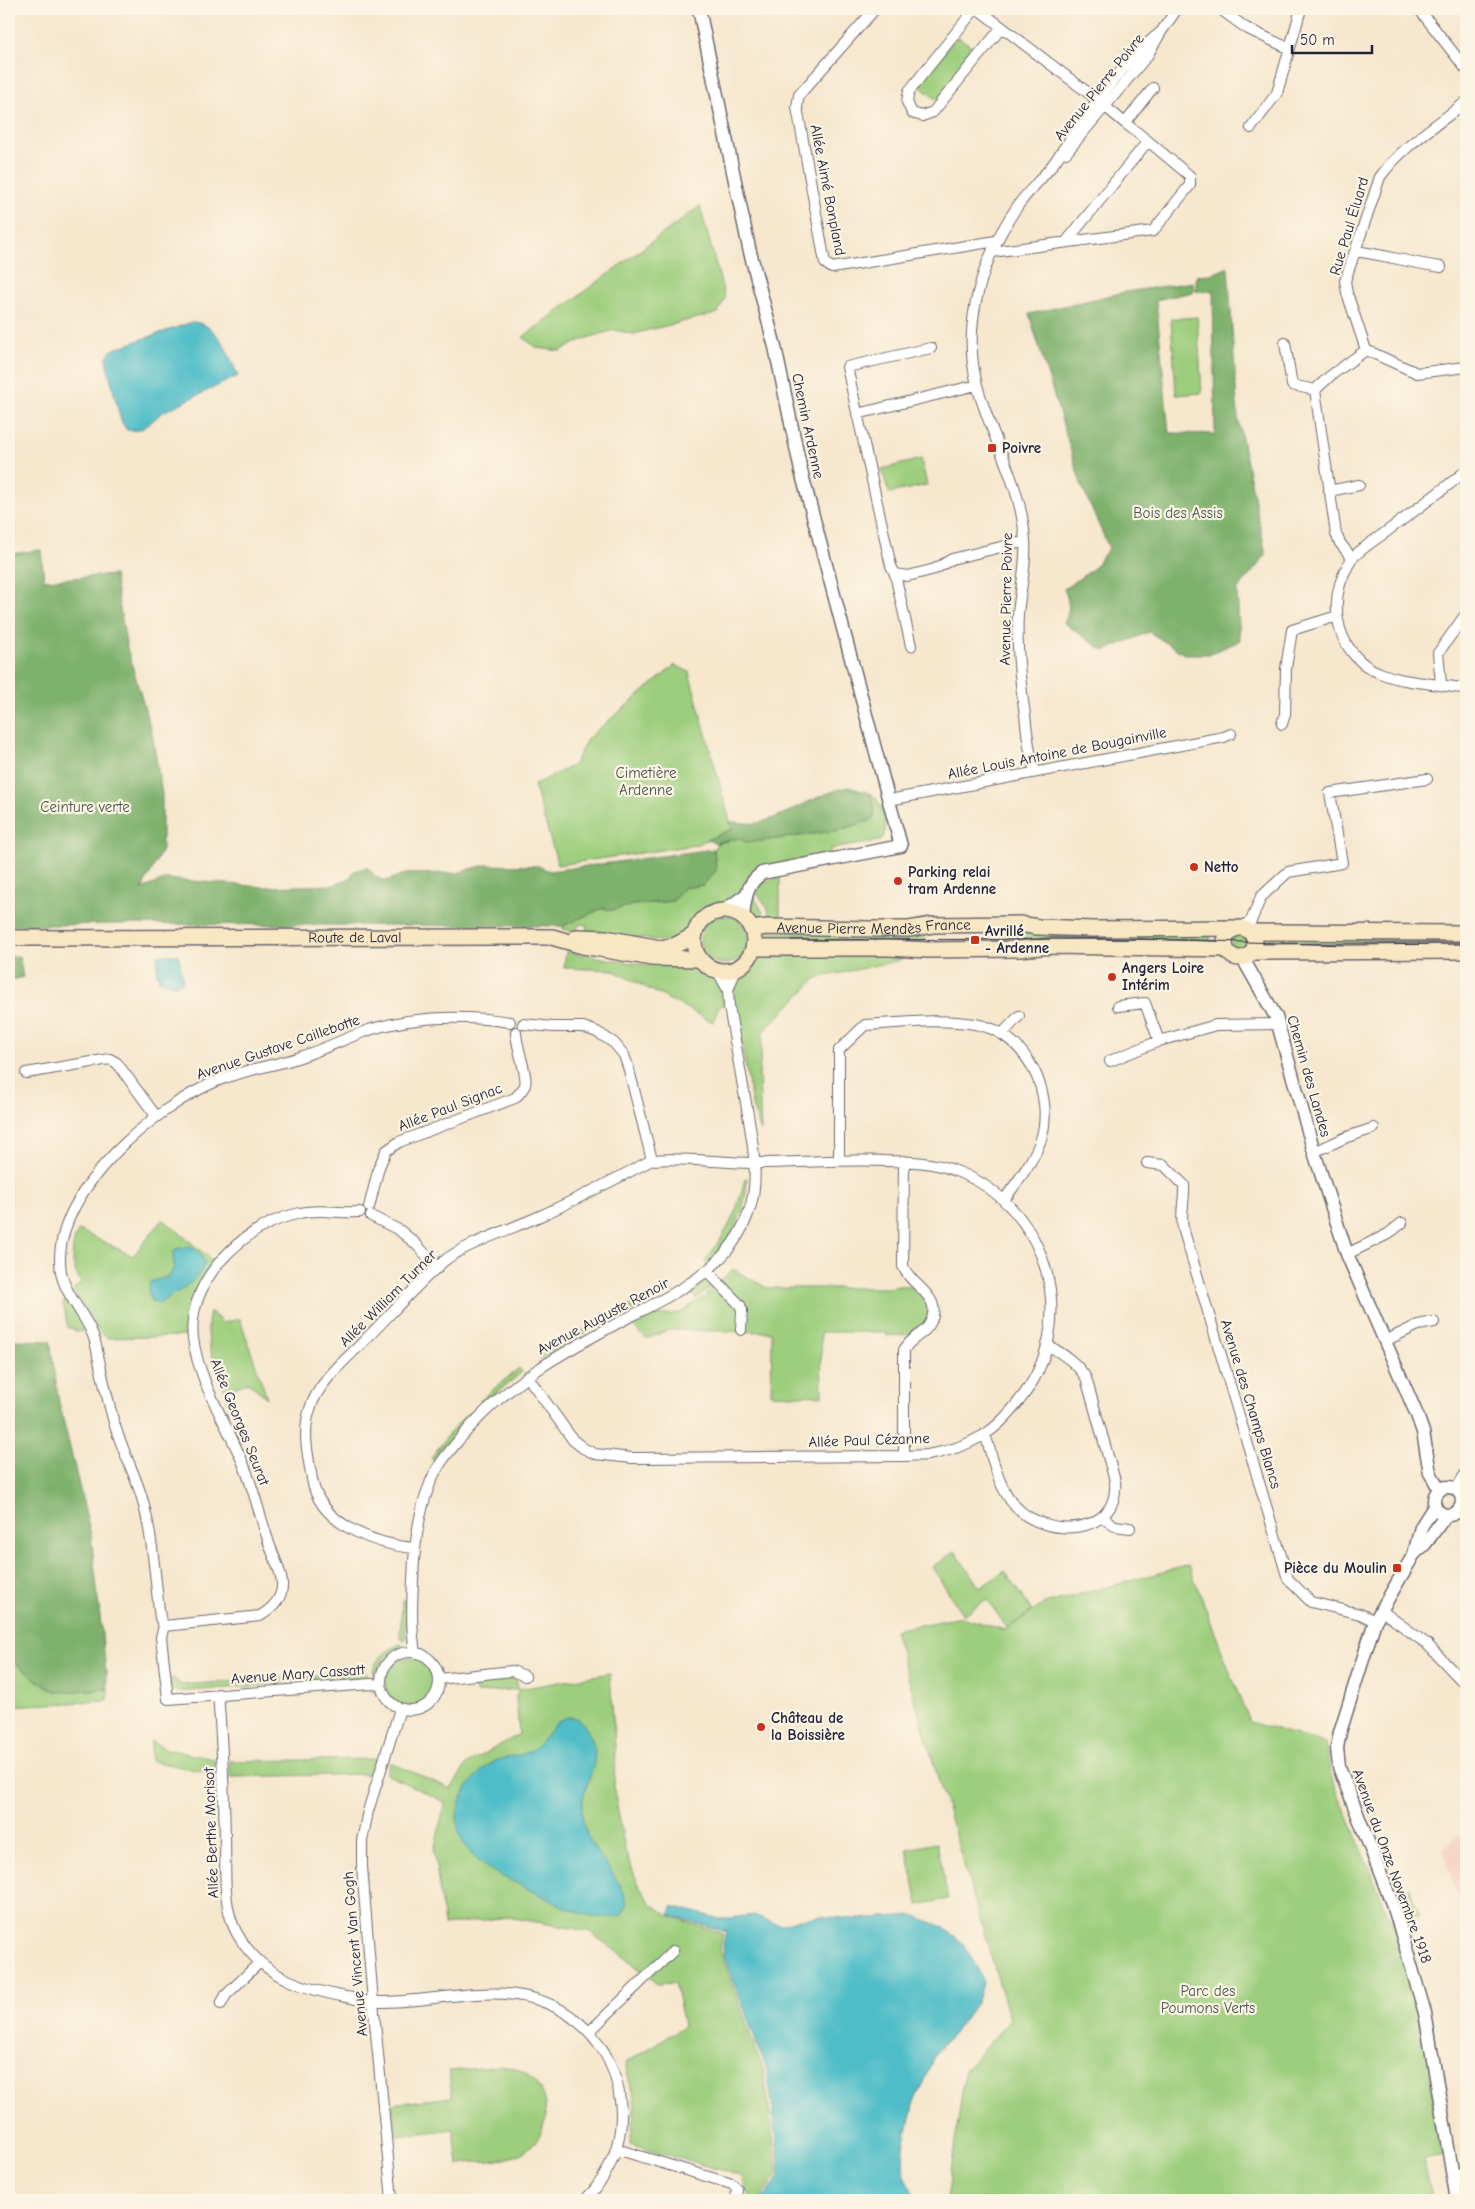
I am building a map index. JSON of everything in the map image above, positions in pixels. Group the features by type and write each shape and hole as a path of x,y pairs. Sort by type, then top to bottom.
{"main road":[{"path":"725,910 736,912 748,923 754,948 748,959 736,969 717,970 708,966 700,959 696,950 694,935 698,925 705,917 714,912 725,910"},
{"name":"Avenue Pierre Mendès France","path":"748,923 767,927 909,929 933,925 1010,924 1093,929 1242,929 1466,933"},
{"path":"1247,955 1255,943 1242,929 1228,933 1225,938 1226,949 1230,954 1247,955 1466,951"},
{"path":"552,937 605,938 660,948 676,945 694,935"},
{"name":"Route de Laval","path":"9,938 552,937 584,946 652,958 700,959"},
{"name":"Avenue Pierre Mendès France","path":"754,948 937,950 1019,949 1052,946 1226,949"}],"street":[{"name":"Chemin Ardenne","path":"699,9 749,248 775,347 801,471 901,846 768,870 754,880 746,894"},
{"name":"Allée Aimé Bonpland","path":"875,9 799,95 797,107 826,263 832,268 996,241"},
{"path":"992,252 1154,231 1190,185 1190,176 1148,141 1002,27 976,9 909,91 907,102 912,113 922,116 933,112 1002,27"},
{"name":"Avenue Pierre Poivre","path":"1035,771 1028,743 1018,670 1018,616 1025,541 1019,504 1007,465 977,385 972,348 975,310 981,280 996,241 1020,204 1057,159 1076,129 1101,104 1138,50 1161,32 1177,9"},
{"path":"1220,9 1246,28 1288,48"},
{"path":"1251,128 1276,93 1301,9"},
{"path":"1419,9 1466,69"},
{"path":"1125,123 1153,88"},
{"name":"Rue Paul Éluard","path":"1366,350 1346,293 1345,281 1380,177 1388,165 1466,102"},
{"path":"1066,242 1148,141"},
{"path":"1355,251 1391,256 1402,261 1441,267"},
{"path":"1285,343 1292,385 1315,390"},
{"path":"911,646 895,574 891,566 847,367 931,348"},
{"path":"1315,390 1330,376 1366,350 1417,374 1466,367"},
{"path":"857,414 977,385"},
{"path":"1315,390 1336,534 1340,543 1352,558"},
{"path":"1466,471 1352,558 1338,589 1337,616 1345,642 1357,658 1378,673 1466,689"},
{"path":"1329,491 1359,485"},
{"path":"895,574 908,576 935,569 952,559 1025,541"},
{"path":"1441,683 1438,653 1466,614"},
{"path":"1282,724 1285,714 1286,668 1292,630 1337,616"},
{"name":"Allée Louis Antoine de Bougainville","path":"889,800 1035,771 1214,739 1231,734"},
{"path":"1242,929 1251,921 1261,897 1288,872 1342,863 1330,793 1427,779"},
{"path":"725,910 746,894"},
{"path":"746,894 748,923"},
{"name":"Chemin des Landes","path":"1247,955 1254,981 1267,1001 1278,1024 1314,1152 1347,1254 1417,1415 1423,1432 1430,1473 1440,1490"},
{"name":"Avenue Auguste Renoir","path":"415,1653 411,1628 414,1548 422,1507 432,1478 448,1453 487,1409 527,1376 566,1350 687,1287 708,1272 740,1232 753,1196 754,1163 753,1142 729,1007 728,990 736,969"},
{"name":"Avenue Auguste Renoir","path":"717,970 728,990"},
{"path":"1118,1006 1145,1003 1159,1041"},
{"path":"1002,1034 1019,1016"},
{"name":"Avenue Gustave Caillebotte","path":"168,1699 162,1638 164,1626 160,1618 148,1524 143,1501 114,1422 93,1334 69,1295 62,1278 60,1265 62,1241 67,1224 88,1186 120,1147 156,1116 181,1100 220,1080 294,1059 364,1032 414,1021 472,1017 510,1022 516,1018 521,1020 520,1028"},
{"path":"839,1159 839,1050 865,1025 925,1022 976,1024 1002,1034 1021,1051 1036,1071 1046,1107 1040,1141 1026,1168 1004,1200"},
{"path":"1110,1060 1159,1041 1216,1025 1278,1024"},
{"path":"520,1028 583,1027 597,1032 614,1043 624,1055 652,1160"},
{"name":"Allée Paul Signac","path":"367,1212 379,1167 386,1151 399,1142 515,1098 522,1091 526,1083 516,1041 520,1028"},
{"path":"26,1073 110,1059 117,1063 156,1116"},
{"name":"Chemin des Landes","path":"1314,1152 1347,1137 1374,1128"},
{"name":"Allée Paul Cézanne","path":"527,1376 573,1440 595,1454 632,1458 904,1456 942,1452 967,1444 985,1434 1003,1419 1026,1392 1043,1360 1048,1345 1052,1306 1050,1285 1042,1256 1031,1234 1004,1200 988,1188 956,1171 932,1164 839,1159 754,1163"},
{"name":"Allée William Turner","path":"414,1548 366,1535 346,1526 330,1515 315,1495 305,1440 310,1407 321,1387 452,1256 542,1216 652,1160 754,1163"},
{"path":"904,1161 903,1266 906,1275 930,1297 933,1312 928,1327 908,1342 904,1350 904,1456"},
{"name":"Avenue des Champs Blancs","path":"1147,1163 1164,1165 1184,1185 1185,1195 1181,1213 1183,1228 1288,1579 1311,1602 1360,1614 1379,1616 1427,1644 1466,1685"},
{"name":"Allée Georges Seurat","path":"164,1626 260,1616 270,1610 280,1598 282,1584 280,1571 273,1556 245,1468 198,1361 193,1336 193,1319 200,1290 225,1255 242,1239 271,1222 300,1212 331,1210 367,1212 399,1230 415,1243 438,1268"},
{"path":"1347,1254 1388,1234 1402,1223"},
{"path":"708,1272 740,1305 742,1310 741,1330"},
{"path":"1385,1341 1418,1325 1434,1322"},
{"path":"985,1434 1000,1484 1017,1508 1032,1519 1047,1524 1085,1526 1103,1518 1116,1493 1115,1481 1086,1378 1072,1360 1048,1345"},
{"path":"1456,1490 1466,1474"},
{"path":"1448,1487 1456,1490 1461,1497 1464,1508 1446,1515 1439,1512 1435,1505 1435,1497 1440,1490 1448,1487"},
{"name":"Avenue du Onze Novembre 1918","path":"1435,1505 1421,1527 1414,1554 1379,1616 1340,1732 1337,1748 1338,1767 1394,1910 1423,2004 1460,2173 1457,2200"},
{"name":"Avenue du Onze Novembre 1918","path":"1414,1554 1425,1544 1446,1515"},
{"path":"1103,1518 1115,1526 1130,1528"},
{"path":"403,1653 415,1653 430,1661 443,1679 437,1692 428,1704 413,1711 400,1709 388,1702 381,1685 383,1670 390,1660 403,1653"},
{"path":"443,1679 512,1671 525,1676"},
{"name":"Avenue Mary Cassatt","path":"168,1699 218,1694 371,1684 381,1685"},
{"name":"Allée Berthe Morisot","path":"218,1694 230,1919 245,1947 260,1962 292,1983 330,1994 373,2002 506,1993 539,2000 557,2008 579,2022 589,2032 610,2064 619,2090 621,2118 616,2149 605,2174 584,2200"},
{"name":"Avenue Vincent Van Gogh","path":"392,2200 373,2002 362,1867 362,1841 368,1810 400,1709"},
{"path":"589,2032 673,1951"},
{"path":"221,2004 226,1995 260,1962"},
{"path":"616,2149 732,2184 737,2189 736,2200"}],"shaded area":[{"path":"1466,1829 1466,1918 1442,1850"}],"green space":[{"path":"957,36 977,50 937,100 918,85"},
{"path":"700,206 725,298 718,313 633,334 614,330 584,339 560,351 537,348 523,337"},
{"name":"Bois des Assis","path":"1228,267 1238,419 1266,555 1237,591 1240,641 1209,654 1184,654 1149,632 1104,651 1064,623 1068,614 1068,606 1064,589 1093,569 1109,548 1082,487 1029,314 1125,292 1193,282 1193,292 1156,300 1169,433 1215,434 1213,291 1196,291 1196,276 1215,273"},
{"path":"1197,317 1202,393 1176,395 1171,319"},
{"path":"921,459 927,485 889,493 882,469"},
{"name":"Ceinture verte","path":"41,550 44,580 114,575 127,648 152,733 162,794 162,850 142,889 166,879 265,887 333,885 350,878 354,871 367,867 376,877 385,881 405,874 457,873 485,865 538,866 550,871 714,849 716,871 703,885 683,888 673,901 633,905 612,910 603,908 563,926 108,924 9,926 9,554"},
{"name":"Cimetière Ardenne","path":"675,665 689,672 732,829 695,845 558,865 534,785 574,765 587,739"},
{"path":"848,787 870,793 874,804 874,818 867,822 835,831 747,843 740,838 717,843 706,840 732,829 730,822 762,822 826,794"},
{"path":"870,793 882,808 884,816 885,830 884,836 880,841 830,849 830,854 759,868 750,875 738,896 732,901 705,907 692,921 686,932 669,942 587,931 586,924 578,925 577,932 563,929 563,926 603,908 612,910 633,905 673,901 683,888 703,885 716,871 714,849 717,843 740,838 747,843 835,831 867,822 874,818 874,804"},
{"path":"780,877 780,917 769,917 768,908 757,893 762,883"},
{"path":"753,892 763,913 764,923 752,914"},
{"path":"719,916 729,916 738,920 744,926 748,940 744,954 738,960 729,964 719,964 710,960 704,954 700,945 700,935 704,926 710,920"},
{"path":"769,931 925,931 925,942 770,943"},
{"path":"1021,931 1210,932 1210,943 1021,942"},
{"path":"1240,931 1246,934 1249,940 1246,946 1240,949 1234,946 1231,940 1234,934"},
{"path":"1270,937 1437,937 1437,945 1270,944"},
{"path":"566,951 584,956 585,951 596,957 646,965 659,963 695,965 717,981 724,995 724,1005 719,1006 713,1022 612,970 564,968"},
{"path":"763,954 902,954 901,960 817,978 763,1032 759,1074 761,1131 753,1109 734,999 735,985 739,975 748,971"},
{"path":"9,956 19,956 23,977 9,981"},
{"path":"745,1178 747,1178 746,1190 741,1214 724,1246 708,1265 704,1261 719,1242 735,1212"},
{"path":"163,1219 213,1261 195,1297 186,1336 107,1338 97,1329 73,1290 81,1283 72,1257 74,1243 79,1230 133,1256"},
{"path":"733,1269 767,1288 888,1288 908,1286 915,1289 924,1298 927,1304 928,1316 922,1327 906,1335 886,1336 886,1332 821,1332 822,1396 771,1394 772,1332 669,1330 646,1339 633,1326 652,1316 680,1313 704,1297"},
{"path":"709,1278 715,1284 696,1299 691,1291"},
{"path":"649,1296 651,1300 605,1325 603,1319"},
{"path":"67,1299 87,1331 75,1332 75,1329 68,1328 63,1303"},
{"path":"210,1311 223,1323 240,1319 267,1398 248,1382 226,1392 214,1362 209,1343 208,1322"},
{"path":"9,1314 14,1340 50,1341 59,1402 91,1535 108,1689 57,1692 35,1679 9,1658"},
{"path":"584,1329 586,1333 541,1359 538,1355"},
{"path":"519,1368 522,1372 487,1401 484,1397"},
{"path":"468,1413 472,1416 436,1461 431,1458 451,1431"},
{"path":"955,1551 980,1588 1005,1571 1032,1611 1007,1628 987,1599 963,1615 932,1567"},
{"name":"Parc des Poumons Verts","path":"1189,1565 1249,1722 1325,1743 1331,1776 1398,1938 1426,2040 1442,2155 1423,2159 1433,2200 947,2200 965,2070 1010,2020 894,1630 961,1617 1005,1630 1044,1604"},
{"path":"402,1600 408,1600 405,1640 400,1638"},
{"path":"399,1644 403,1645 385,1658 373,1675 373,1669 378,1660"},
{"path":"9,1658 35,1679 56,1692 108,1689 108,1701 9,1706"},
{"path":"404,1658 414,1658 423,1662 429,1668 433,1682 429,1696 423,1702 414,1706 404,1706 395,1702 389,1696 385,1687 385,1677 389,1668 395,1662"},
{"path":"340,1670 348,1673 366,1672 368,1674 366,1678 340,1680"},
{"path":"328,1671 331,1673 331,1680 177,1692 171,1688 170,1679 173,1678 182,1685 321,1675"},
{"path":"610,1673 615,1748 614,1789 625,1850 639,1886 651,1903 667,1915 724,1934 720,1946 723,1959 764,2072 778,2175 759,2200 752,2200 741,2176 630,2144 635,2103 625,2063 684,2026 675,1983 657,1984 627,1959 588,1931 508,1917 444,1925 434,1851 445,1802 386,1774 390,1762 451,1789 467,1764 519,1734 516,1697 519,1689"},
{"path":"511,1675 515,1677 519,1689 476,1693 474,1680"},
{"path":"151,1741 166,1749 214,1759 215,1774 151,1761"},
{"path":"379,1759 374,1774 230,1777 230,1761"},
{"path":"937,1843 948,1899 918,1905 907,1849"},
{"path":"1409,1886 1419,1914 1416,1916 1408,1909 1404,1890"},
{"path":"500,2066 515,2069 529,2076 537,2084 545,2104 544,2125 540,2135 525,2151 519,2155 504,2159 465,2163 458,2166 454,2129 397,2136 392,2104 452,2097 449,2071"}],"water":[{"path":"192,322 209,328 216,334 227,350 238,376 165,411 139,430 127,430 121,421 107,365 109,353 114,349"},
{"path":"157,955 179,955 183,981 176,985 160,981 157,974"},
{"path":"186,1247 196,1250 200,1254 205,1263 201,1271 192,1282 161,1303 152,1301 148,1292 150,1282 170,1276 174,1267 173,1253 176,1249"},
{"path":"570,1717 576,1718 582,1723 593,1741 594,1761 583,1799 584,1824 588,1837 624,1893 627,1905 621,1916 598,1917 575,1911 501,1876 473,1856 464,1843 459,1831 457,1818 459,1806 464,1794 480,1772 496,1761 534,1749 558,1722"},
{"path":"672,1906 720,1919 754,1915 780,1925 799,1919 821,1916 855,1919 913,1915 943,1927 964,1944 982,1977 983,1984 976,2003 958,2028 935,2054 913,2105 904,2146 903,2171 916,2200 761,2200 780,2177 776,2133 767,2070 724,1957 723,1944 727,1932 670,1915"}],"tram line":[{"path":"791,940 1141,939 1349,945 1466,944"}],"place":[{"name":"Poivre","path":"992,448"},
{"name":"Netto","path":"1194,867"},
{"name":"Parking relai tram Ardenne","path":"898,881"},
{"name":"Avrillé - Ardenne","path":"975,940"},
{"name":"Angers Loire Intérim","path":"1112,977"},
{"name":"Pièce du Moulin","path":"1397,1568"},
{"name":"Château de la Boissière","path":"761,1727"}]}
